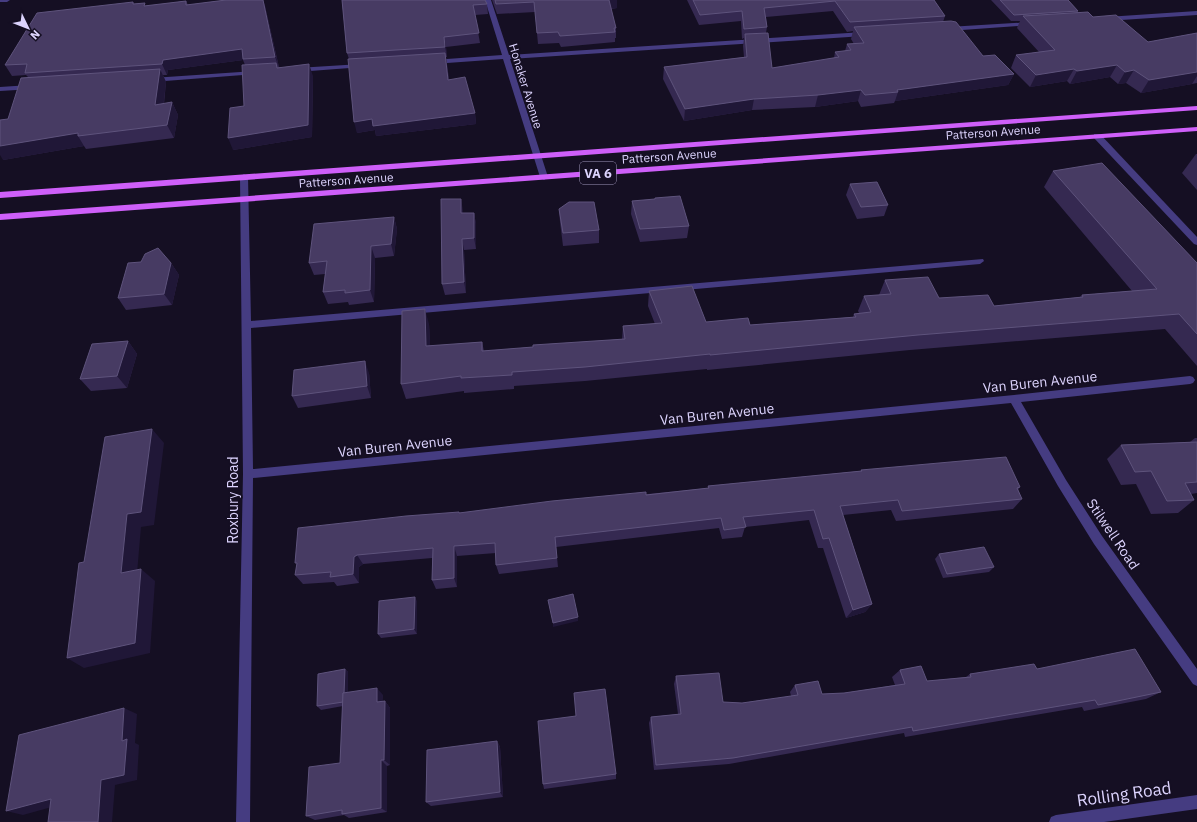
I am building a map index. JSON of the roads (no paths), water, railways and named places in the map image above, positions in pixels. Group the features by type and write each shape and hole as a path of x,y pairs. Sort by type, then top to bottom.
{"main road":[{"name":"Patterson Avenue","path":"0,195 1197,108"},
{"name":"Patterson Avenue","path":"0,218 1197,129"}],"street":[{"path":"0,0 7,0"},
{"name":"Honaker Avenue","path":"488,0 536,156 544,177"},
{"path":"1102,20 1197,14"},
{"path":"943,30 1038,24"},
{"path":"426,62 871,34"},
{"path":"291,71 371,66"},
{"path":"141,80 260,73"},
{"path":"0,89 39,87"},
{"path":"1097,136 1196,240"},
{"name":"Roxbury Road","path":"243,822 248,474 246,199 244,178"},
{"path":"246,325 980,261"},
{"name":"Van Buren Avenue","path":"248,474 1014,399 1190,380"},
{"name":"Stilwell Road","path":"1014,399 1062,483 1098,540 1197,680"},
{"name":"Rolling Road","path":"1056,822 1197,802"}]}
